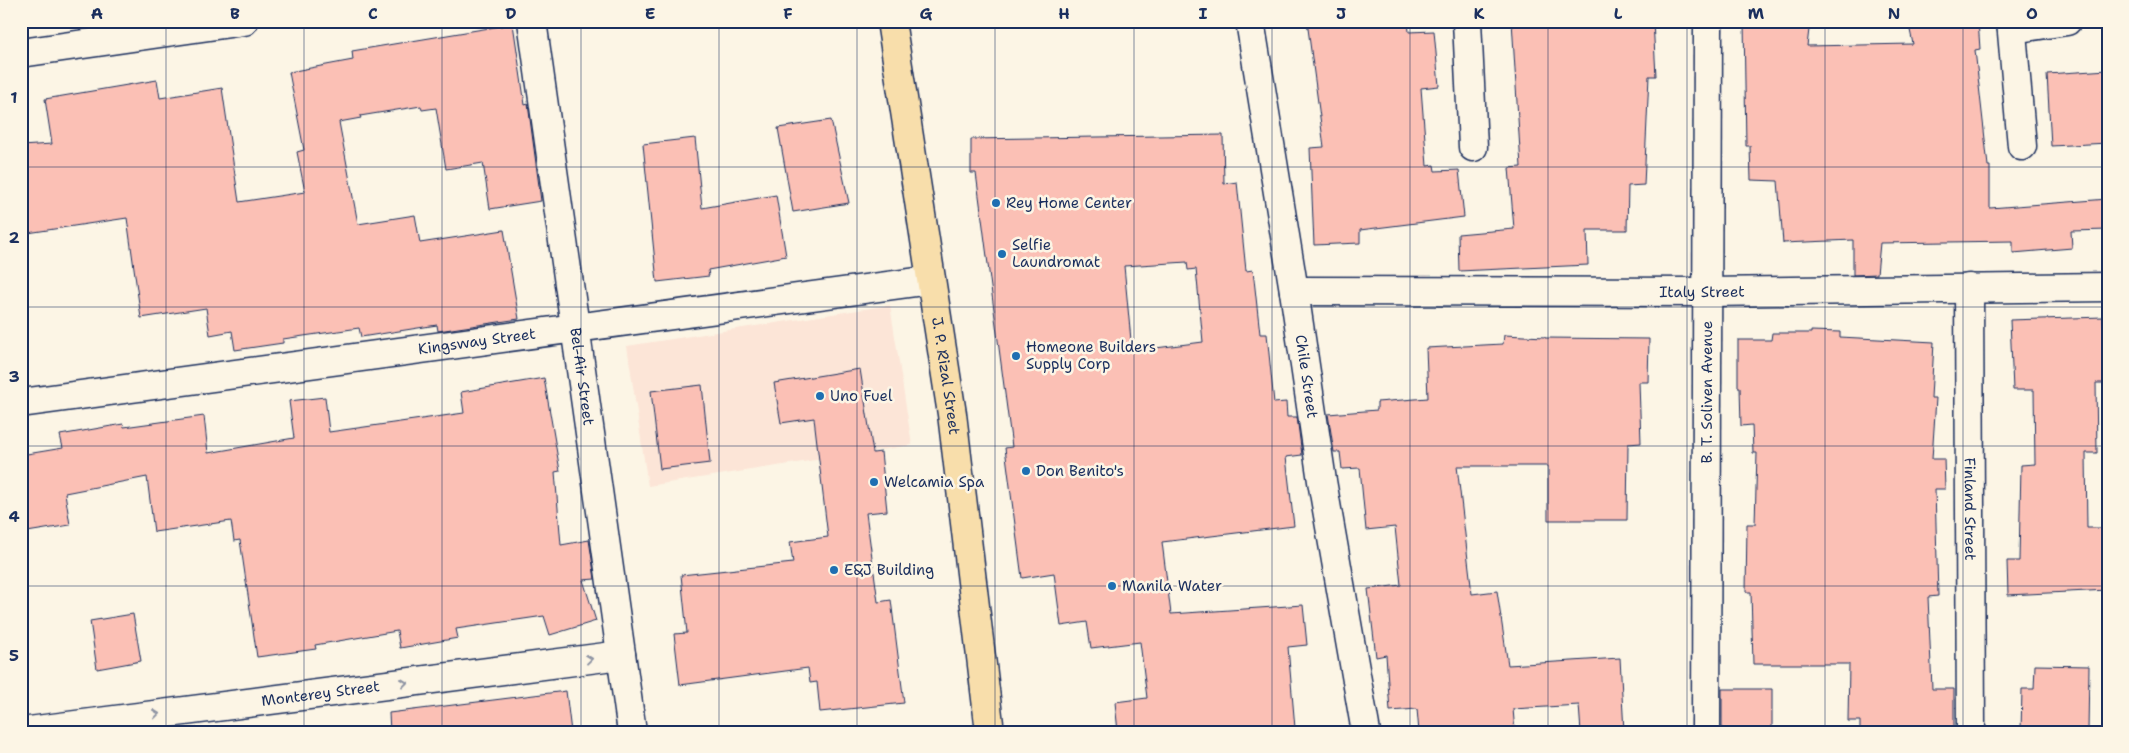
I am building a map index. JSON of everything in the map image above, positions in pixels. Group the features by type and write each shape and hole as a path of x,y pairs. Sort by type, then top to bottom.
{"main road":[{"name":"J. P. Rizal Street","path":"891,21 952,414 990,732"}],"street":[{"path":"21,53 244,21"},
{"name":"Bel-Air Street","path":"532,21 632,732"},
{"name":"Chile Street","path":"1250,21 1294,290 1322,482 1366,732"},
{"path":"1467,21 1473,147"},
{"name":"B. T. Soliven Avenue","path":"1706,732 1708,21"},
{"path":"2022,146 2011,25 2067,21"},
{"name":"Kingsway Street","path":"21,403 931,280"},
{"name":"Italy Street","path":"1294,290 1707,292 2108,287"},
{"name":"Finland Street","path":"1970,288 1972,732"},
{"name":"Monterey Street","path":"21,732 621,655"}],"shaded area":[{"path":"890,305 912,445 648,486 627,346"}],"building":[{"path":"1307,21 1408,21 1409,32 1434,31 1439,86 1421,88 1427,166 1434,165 1435,171 1459,170 1464,217 1360,230 1360,243 1314,245 1310,148 1324,147"},
{"path":"1512,21 1653,21 1656,76 1649,76 1644,185 1628,186 1627,230 1587,230 1588,265 1459,271 1458,234 1514,229 1509,168 1521,167"},
{"path":"1744,21 1810,21 1807,46 1913,44 1908,21 1978,21 1980,49 1975,50 1988,166 1990,166 1990,208 2108,199 2108,230 2071,231 2072,248 2013,253 2013,241 1880,243 1877,274 1853,275 1853,240 1783,243 1778,181 1751,180 1750,146 1746,146"},
{"path":"513,24 525,105 528,104 541,201 490,209 483,163 446,169 436,108 422,110 421,106 360,116 361,118 339,122 358,224 415,215 420,243 504,230 519,319 438,331 437,325 361,337 359,328 283,339 283,343 235,350 232,331 210,335 206,308 141,318 127,218 21,234 21,146 52,144 45,99 157,80 160,98 222,88 239,202 305,192 297,152 304,150 289,72 353,60 352,51"},
{"path":"2108,70 2108,143 2051,146 2047,74"},
{"path":"831,120 849,203 793,212 778,128"},
{"path":"1223,135 1224,184 1237,182 1246,271 1253,270 1260,334 1267,334 1274,403 1286,402 1287,417 1297,417 1302,455 1286,457 1294,526 1162,542 1171,614 1303,605 1307,645 1288,647 1295,728 1248,732 1118,732 1115,702 1147,698 1140,642 1091,648 1087,622 1061,626 1054,573 1022,578 1005,448 1012,447 976,173 971,173 971,139","holes":["1187,262 1188,270 1196,269 1203,342 1132,351 1124,266"]},
{"path":"695,138 702,208 776,195 786,256 708,270 709,276 657,282 643,144"},
{"path":"2103,317 2106,383 2096,383 2097,453 2086,453 2087,528 2108,528 2108,590 2008,595 2007,561 2019,561 2021,465 2035,464 2034,390 2013,390 2010,320"},
{"path":"1811,331 1840,332 1840,337 1934,342 1931,398 1936,398 1932,459 1944,459 1945,489 1935,489 1938,596 1928,597 1932,689 1954,689 1954,732 1860,732 1860,721 1848,721 1849,664 1753,664 1751,592 1746,592 1747,524 1755,524 1757,453 1753,453 1752,425 1741,426 1740,387 1738,387 1738,340 1771,340 1772,333 1811,333"},
{"path":"1504,335 1545,338 1649,339 1648,382 1639,382 1641,443 1628,444 1627,520 1548,520 1548,466 1457,466 1472,594 1497,591 1508,665 1620,658 1624,732 1581,732 1579,705 1513,709 1515,732 1419,732 1417,709 1390,711 1386,655 1376,657 1368,589 1401,585 1395,527 1366,530 1360,468 1342,469 1340,452 1334,452 1328,414 1377,410 1377,402 1428,398 1426,348 1503,344"},
{"path":"860,369 873,453 881,452 887,511 866,513 878,602 891,600 904,703 820,712 817,682 810,683 808,668 680,685 674,634 687,633 681,575 793,563 790,542 828,537 814,418 781,423 774,383"},
{"path":"544,378 560,471 555,472 561,545 589,540 595,579 583,580 596,621 550,635 544,616 456,629 458,638 400,648 397,631 315,645 316,649 257,657 240,540 234,541 231,521 154,532 147,477 65,493 70,525 21,533 21,455 63,448 60,435 123,424 124,427 204,416 208,453 294,438 289,401 325,397 329,432 464,413 461,392"},
{"path":"702,385 710,463 660,469 651,391"},
{"path":"133,614 141,661 97,669 90,621"},
{"path":"2035,665 2089,666 2088,732 2021,732 2022,689 2034,689"},
{"path":"1722,689 1772,689 1772,731 1722,730"},
{"path":"566,691 571,732 390,732 389,713"}],"place":[{"name":"Rey Home Center","path":"996,203"},
{"name":"Selfie Laundromat","path":"1002,254"},
{"name":"Homeone Builders Supply Corp","path":"1016,356"},
{"name":"Uno Fuel","path":"820,396"},
{"name":"Don Benito's","path":"1026,471"},
{"name":"Welcamia Spa","path":"874,482"},
{"name":"E&J Building","path":"834,570"},
{"name":"Manila Water","path":"1112,586"}]}
